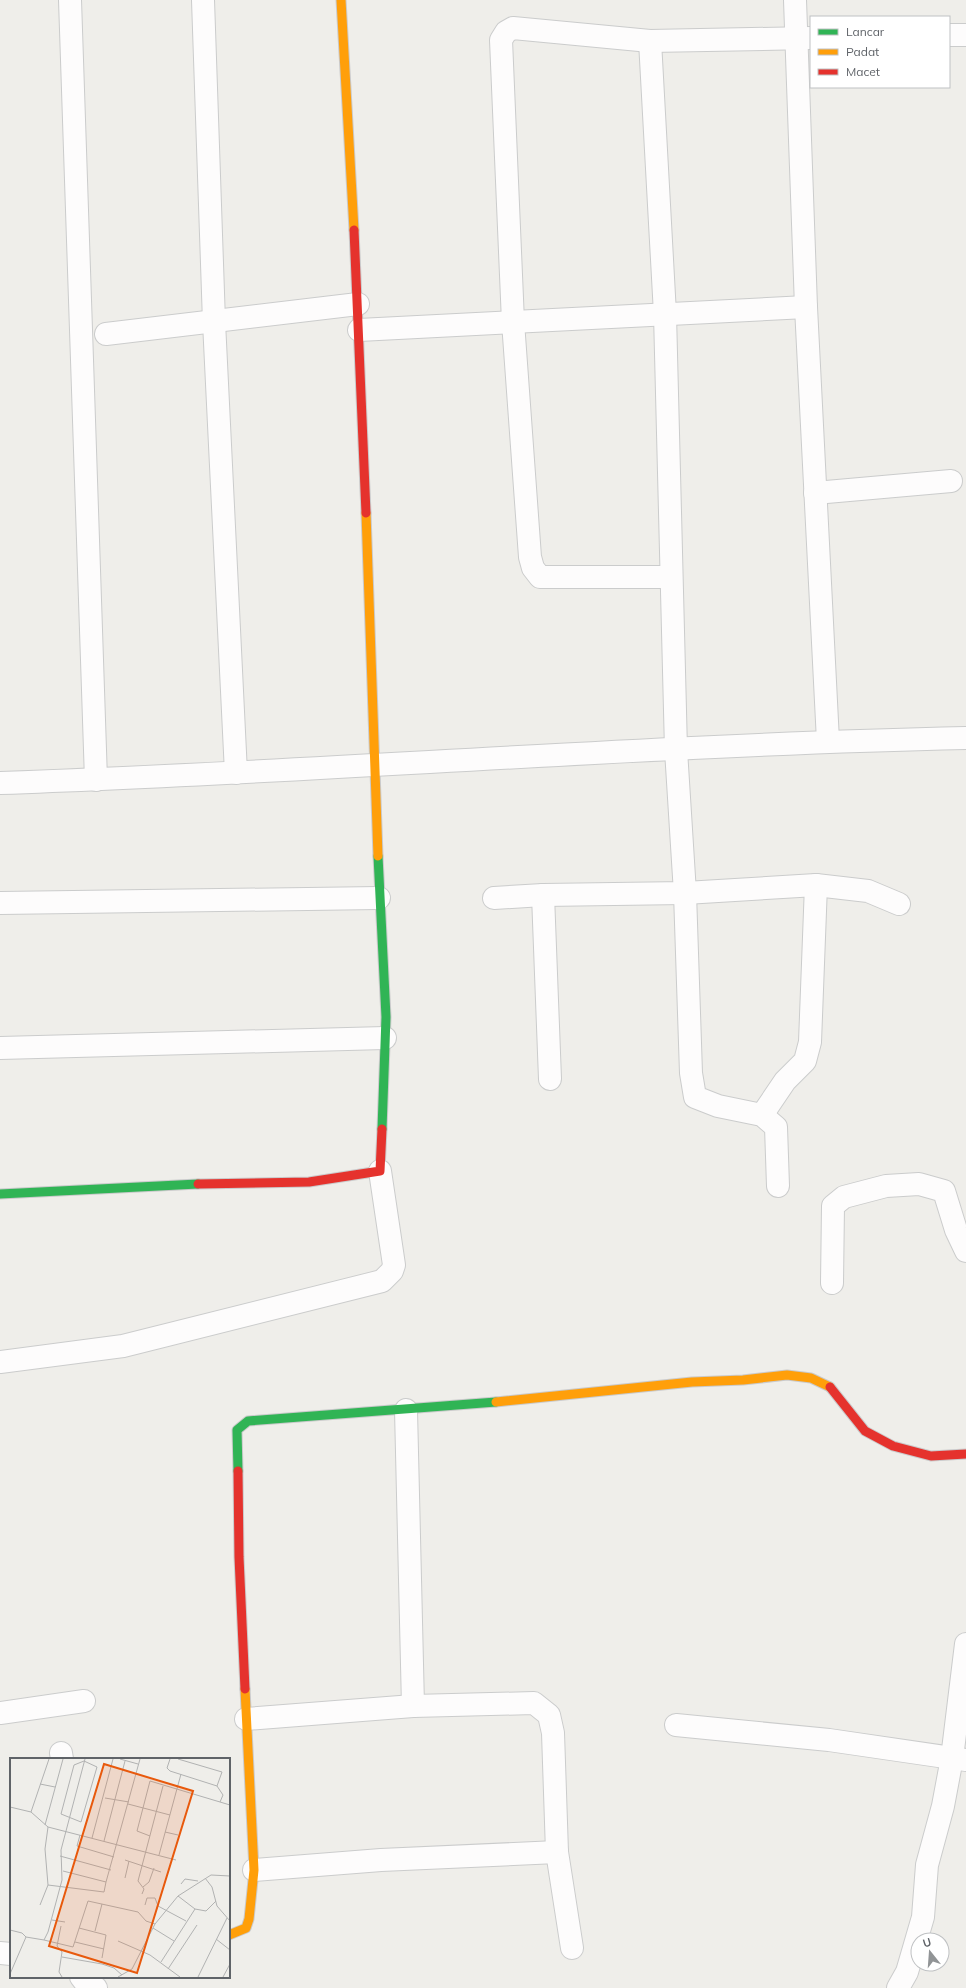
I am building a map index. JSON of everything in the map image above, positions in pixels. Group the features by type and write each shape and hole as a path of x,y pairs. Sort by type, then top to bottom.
{"street":[{"path":"70,0 96,780"},
{"path":"203,0 214,322 236,773"},
{"path":"0,1362 122,1346 382,1281 392,1271 394,1265 380,1171 386,1017 379,898 376,766 358,304 341,0"},
{"path":"795,0 803,39 806,307 828,741"},
{"path":"671,577 540,577 533,568 530,557 513,322 501,40 506,32 513,28 650,41 803,39"},
{"path":"950,35 966,35"},
{"path":"650,41 665,314 676,750 685,893 691,1073 695,1096 718,1106 762,1115 776,1127 778,1186"},
{"path":"106,334 358,304"},
{"path":"359,330 806,307"},
{"path":"815,493 951,481"},
{"path":"0,783 96,780 376,766 828,741 966,738"},
{"path":"762,1115 785,1081 805,1061 810,1042 816,885"},
{"path":"494,898 543,895 685,893 816,885 868,891 899,904"},
{"path":"543,895 550,1079"},
{"path":"0,904 379,898"},
{"path":"0,1048 385,1038"},
{"path":"0,1194 218,1183 309,1182 380,1171"},
{"path":"832,1284 833,1206 844,1196 886,1186 919,1184 944,1191 956,1230 966,1251"},
{"path":"230,1935 246,1928 249,1919 254,1870 239,1556 237,1430 248,1421 269,1418 406,1410 635,1389 692,1382 743,1380 787,1375 811,1378 828,1385 865,1431 893,1446 931,1456 966,1454"},
{"path":"406,1410 413,1706"},
{"path":"898,1988 907,1972 923,1917 927,1865 943,1806 959,1759 966,1644"},
{"path":"0,1713 84,1701"},
{"path":"246,1719 413,1706 534,1703 549,1715 553,1733 557,1852 572,1948"},
{"path":"676,1725 829,1740 959,1759"},
{"path":"254,1870 381,1860 557,1852"},
{"path":"82,1978 89,1987 96,1988"}],"traffic: fast":[{"path":"378,856 386,1017 382,1129"},
{"path":"0,1194 198,1184"},
{"path":"238,1471 237,1430 248,1421 496,1402"}],"traffic: slow":[{"path":"341,0 354,230"},
{"path":"366,513 378,856"},
{"path":"496,1402 692,1382 743,1380 787,1375 811,1378 830,1387"},
{"path":"230,1935 246,1928 249,1919 254,1870 245,1689"}],"traffic: jam":[{"path":"354,230 366,513"},
{"path":"198,1184 309,1182 380,1171 382,1129"},
{"path":"830,1387 865,1431 893,1446 931,1456 966,1454"},
{"path":"238,1471 239,1557 245,1689"}]}
